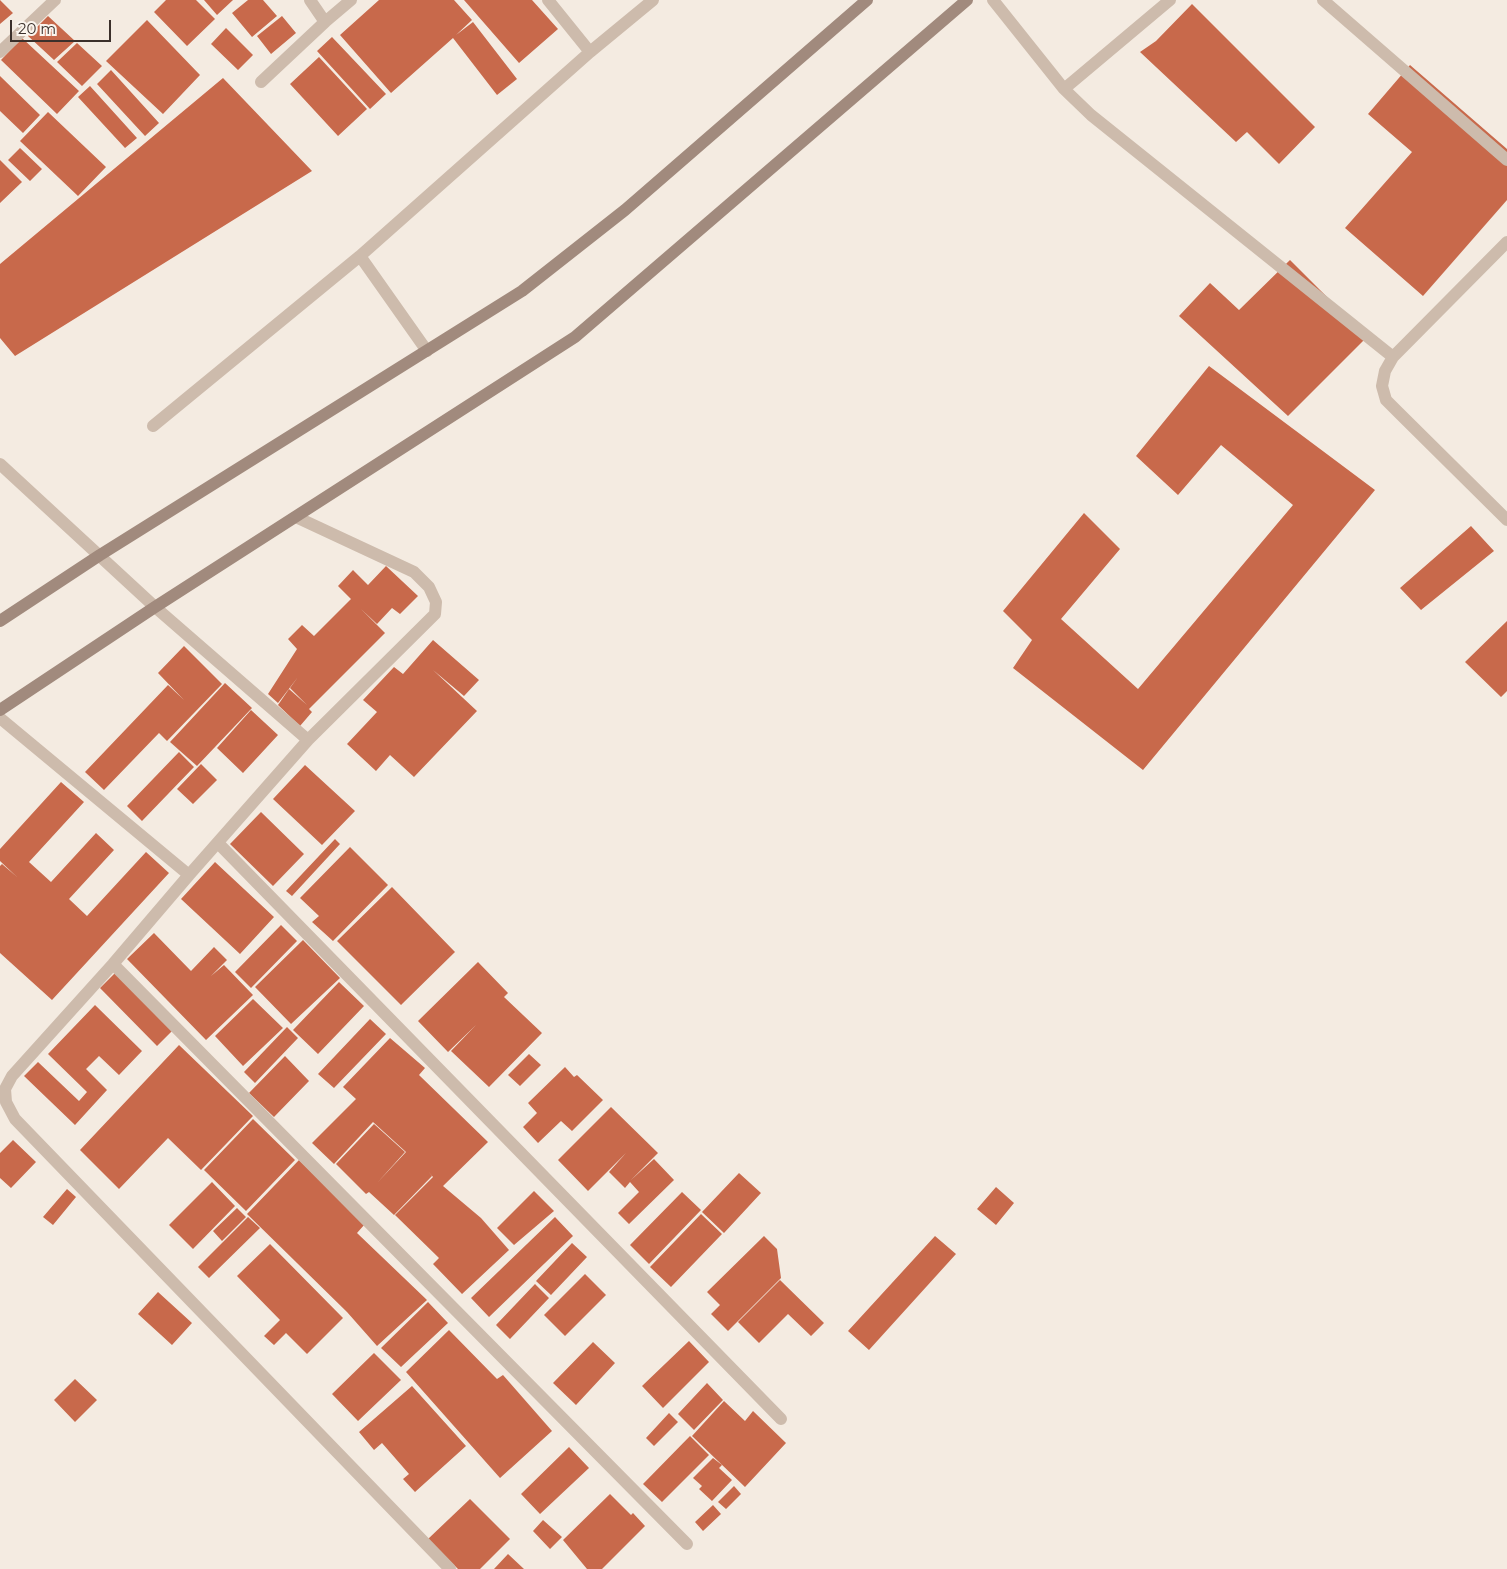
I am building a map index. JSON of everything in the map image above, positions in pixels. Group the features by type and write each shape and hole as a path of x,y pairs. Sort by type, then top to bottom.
{"main road":[{"path":"0,621 100,555 522,291 625,210 867,0"},
{"path":"0,710 155,607 575,337 967,0"}],"street":[{"path":"0,52 54,0"},
{"path":"310,0 325,22"},
{"path":"261,82 351,0"},
{"path":"548,0 590,52"},
{"path":"152,426 360,256 590,52 653,0"},
{"path":"993,0 1064,89 1090,115 1393,357"},
{"path":"1064,89 1170,0"},
{"path":"1323,0 1507,160"},
{"path":"1507,242 1393,357 1385,371 1382,386 1386,400 1507,520"},
{"path":"360,256 427,351"},
{"path":"2,471 100,555 155,607 308,740"},
{"path":"296,517 414,572 430,587 436,602 435,614 308,740 218,843 188,874 113,964 12,1076 5,1089 6,1102 15,1119 450,1569"},
{"path":"0,718 188,874"},
{"path":"218,843 781,1419"},
{"path":"113,964 687,1544"}],"building":[{"path":"0,0 13,13 0,24"},
{"path":"166,0 196,0 215,19 187,46 154,12"},
{"path":"204,0 233,0 217,15"},
{"path":"248,0 263,0 277,16 252,37 232,13"},
{"path":"379,0 454,0 472,20 456,35 473,22 517,79 497,95 453,38 391,93 340,35"},
{"path":"464,0 532,0 558,29 519,63"},
{"path":"1192,4 1315,127 1279,164 1247,132 1236,142 1140,52 1156,41"},
{"path":"48,16 75,41 54,60 28,36"},
{"path":"282,16 296,33 271,54 257,36"},
{"path":"147,20 200,75 163,114 106,61"},
{"path":"226,28 253,55 238,70 211,44"},
{"path":"332,37 386,94 370,109 317,51"},
{"path":"22,38 79,91 57,114 1,60"},
{"path":"77,43 102,66 82,86 57,62"},
{"path":"319,57 367,109 338,136 290,84"},
{"path":"1410,65 1507,149 1507,200 1423,296 1345,228 1412,152 1368,114"},
{"path":"111,70 159,123 145,136 97,84"},
{"path":"0,76 40,115 23,133 0,111"},
{"path":"223,78 312,171 15,356 0,338 0,264"},
{"path":"90,86 137,138 125,148 78,97"},
{"path":"48,112 106,167 78,196 20,141"},
{"path":"20,148 42,169 30,181 8,160"},
{"path":"0,160 22,182 0,203"},
{"path":"1290,260 1367,337 1288,416 1179,316 1210,283 1239,310"},
{"path":"1209,366 1375,490 1143,770 1013,668 1032,640 1003,611 1084,513 1120,549 1061,619 1138,689 1293,505 1221,445 1178,495 1136,456"},
{"path":"1471,526 1494,551 1421,610 1400,588"},
{"path":"386,566 418,596 400,614 392,608 377,624 361,609 385,633 309,709 312,712 300,726 278,705 289,689 307,705 290,688 298,677 278,703 268,694 297,649 288,639 302,625 314,636 351,599 338,586 353,570 368,585"},
{"path":"1507,621 1507,691 1501,697 1465,662"},
{"path":"433,640 479,680 464,696 433,670 477,711 414,777 390,755 376,771 347,744 377,712 363,700 394,667 403,674"},
{"path":"184,646 222,684 167,741 159,733 104,790 85,772 168,685 184,700 158,673"},
{"path":"225,683 252,708 197,766 170,742"},
{"path":"251,710 278,735 243,773 217,748"},
{"path":"179,752 194,767 142,821 127,806"},
{"path":"201,764 217,780 193,804 177,789"},
{"path":"305,765 355,811 322,845 273,799"},
{"path":"61,782 84,802 29,862 51,882 96,833 114,850 69,899 87,916 146,852 169,873 52,1000 0,953 0,866 2,864 17,877 0,861 0,849"},
{"path":"261,812 304,854 273,886 230,844"},
{"path":"335,839 340,844 292,896 286,891"},
{"path":"350,847 388,885 333,941 312,922 319,916 300,898"},
{"path":"215,862 274,917 240,954 181,899"},
{"path":"392,887 455,952 401,1005 337,941"},
{"path":"281,925 297,941 251,988 235,972"},
{"path":"154,933 191,971 214,947 227,960 211,976 224,965 253,995 206,1040 127,959"},
{"path":"303,940 340,978 291,1024 255,987"},
{"path":"478,962 508,993 504,997 542,1033 489,1087 451,1051 476,1025 448,1052 418,1021"},
{"path":"115,973 172,1031 157,1046 100,988"},
{"path":"339,982 364,1006 318,1054 293,1030"},
{"path":"253,999 283,1028 243,1066 215,1036"},
{"path":"95,1005 142,1051 119,1075 99,1056 86,1069 107,1090 75,1125 24,1076 38,1062 79,1101 87,1092 48,1054"},
{"path":"370,1019 386,1034 334,1088 318,1074"},
{"path":"287,1027 298,1038 255,1083 244,1072"},
{"path":"390,1038 425,1068 419,1075 488,1142 443,1186 481,1218 509,1250 462,1294 433,1264 439,1258 395,1215 433,1177 428,1171 432,1176 394,1215 369,1192 366,1194 336,1164 374,1124 405,1152 377,1183 406,1152 373,1122 334,1164 312,1143 356,1099 343,1087"},
{"path":"179,1045 253,1116 201,1170 168,1138 119,1189 80,1150"},
{"path":"529,1054 541,1065 520,1086 508,1075"},
{"path":"285,1056 309,1081 274,1117 249,1093"},
{"path":"565,1067 574,1077 577,1075 603,1100 572,1131 561,1121 538,1143 523,1127 537,1113 528,1103"},
{"path":"611,1107 658,1153 631,1180 654,1159 674,1180 629,1224 618,1213 639,1192 630,1182 625,1188 609,1172 626,1153 588,1191 558,1160"},
{"path":"253,1119 295,1160 246,1211 204,1170"},
{"path":"13,1140 36,1162 11,1188 0,1178 0,1153"},
{"path":"299,1160 365,1224 357,1233 427,1300 377,1346 347,1312 247,1214"},
{"path":"739,1173 761,1193 724,1233 702,1212"},
{"path":"212,1182 235,1206 193,1249 169,1225"},
{"path":"996,1187 1014,1203 996,1225 977,1209"},
{"path":"67,1189 76,1197 53,1225 43,1217"},
{"path":"534,1191 554,1211 514,1245 497,1228"},
{"path":"682,1192 701,1210 649,1264 630,1245"},
{"path":"237,1208 246,1217 222,1241 213,1231"},
{"path":"701,1214 722,1234 671,1287 650,1267"},
{"path":"248,1217 260,1228 209,1278 198,1267"},
{"path":"555,1217 573,1236 489,1317 471,1298"},
{"path":"764,1236 777,1249 781,1278 728,1331 711,1314 720,1305 707,1292"},
{"path":"935,1236 956,1254 869,1350 848,1331"},
{"path":"572,1243 587,1257 551,1295 536,1281"},
{"path":"270,1244 343,1318 307,1354 286,1333 274,1345 264,1336 280,1320 237,1276"},
{"path":"585,1274 606,1295 565,1336 544,1315"},
{"path":"780,1280 824,1323 811,1336 788,1314 759,1343 738,1322"},
{"path":"535,1284 549,1298 510,1339 496,1325"},
{"path":"158,1292 192,1323 172,1345 138,1314"},
{"path":"428,1302 448,1323 401,1367 381,1348"},
{"path":"449,1330 497,1379 503,1375 552,1431 500,1478 406,1372"},
{"path":"689,1341 709,1362 663,1408 642,1386"},
{"path":"593,1342 615,1363 576,1405 553,1383"},
{"path":"374,1353 401,1380 358,1421 332,1394"},
{"path":"75,1379 97,1400 75,1422 54,1400"},
{"path":"707,1383 723,1400 694,1430 678,1414"},
{"path":"412,1386 466,1446 415,1492 403,1479 409,1474 382,1443 374,1450 359,1432"},
{"path":"724,1401 745,1421 753,1411 786,1443 745,1487 692,1436"},
{"path":"669,1413 678,1422 654,1446 646,1438"},
{"path":"690,1436 709,1455 662,1502 643,1484"},
{"path":"569,1447 589,1468 540,1514 521,1494"},
{"path":"713,1458 722,1465 719,1468 732,1480 712,1501 699,1489 702,1486 693,1478"},
{"path":"734,1486 741,1494 726,1509 718,1502"},
{"path":"610,1494 645,1526 602,1569 587,1569 563,1540"},
{"path":"470,1499 510,1539 480,1569 458,1569 428,1539"},
{"path":"713,1505 721,1514 703,1531 695,1522"},
{"path":"543,1520 562,1537 550,1549 533,1531"},
{"path":"508,1554 524,1569 494,1569"}]}
